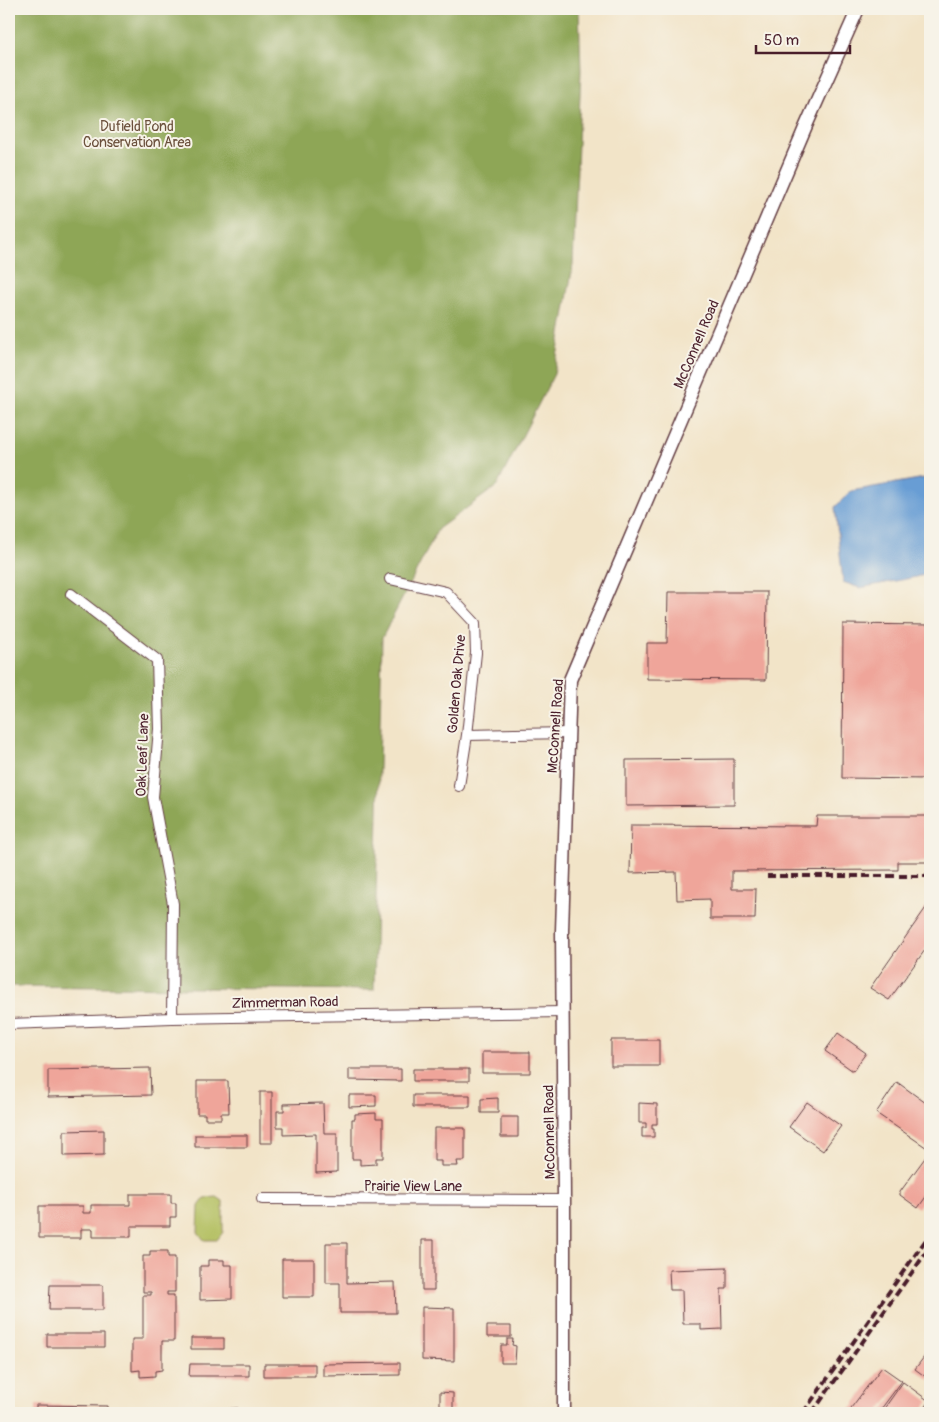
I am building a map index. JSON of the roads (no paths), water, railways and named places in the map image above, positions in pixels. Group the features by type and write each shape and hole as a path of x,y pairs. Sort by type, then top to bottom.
{"street":[{"name":"McConnell Road","path":"564,1413 562,931 570,680 801,137 858,9"},
{"name":"Golden Oak Drive","path":"390,579 446,592 474,623 476,653 459,786"},
{"name":"Oak Leaf Lane","path":"72,594 156,660 159,729 153,797 173,904 172,1018"},
{"path":"467,735 568,733"},
{"name":"Zimmerman Road","path":"9,1024 172,1018 562,1012"},
{"name":"Prairie View Lane","path":"262,1198 564,1200"}],"water":[{"path":"930,477 930,572 916,577 860,588 843,582 835,507 851,491"}],"railway":[{"path":"767,876 930,876"},
{"path":"803,1413 930,1234"},
{"path":"812,1413 930,1247"}],"park label":[{"name":"Dufield Pond Conservation Area","path":"137,134"}]}
